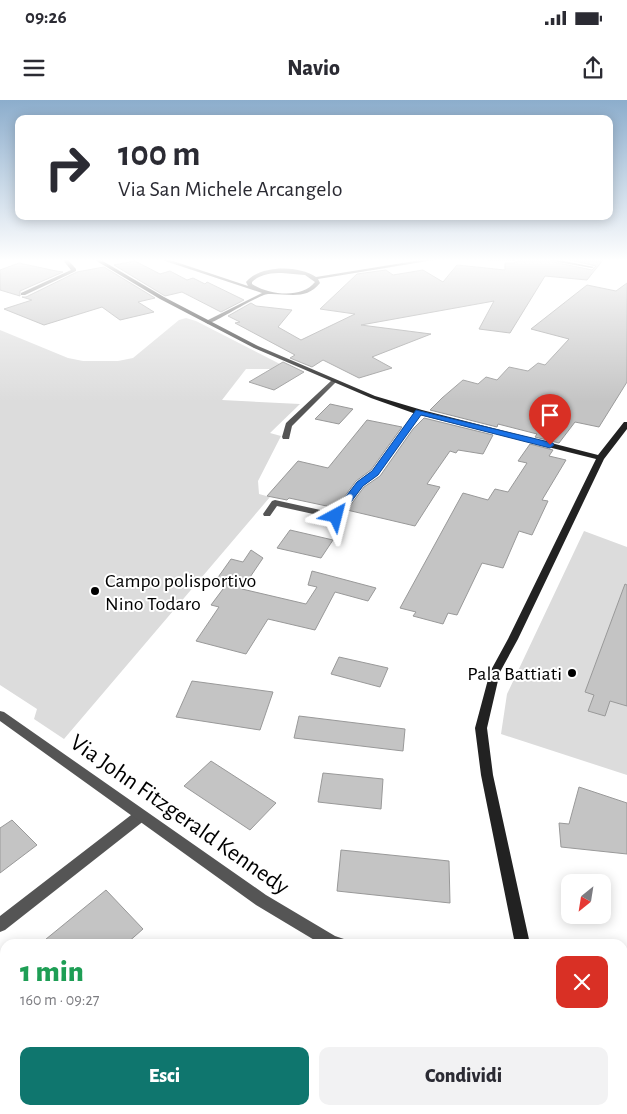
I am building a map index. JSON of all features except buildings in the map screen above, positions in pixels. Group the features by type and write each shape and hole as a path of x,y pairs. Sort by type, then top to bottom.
{"main road":[{"path":"182,307 256,347 385,401 419,412 600,458"},
{"path":"521,939 487,775 481,728 495,672 522,622 600,458 627,424"}],"street":[{"path":"208,322 236,307"},
{"path":"286,437 289,425 334,381"},
{"path":"266,514 275,503 336,516 360,484 375,473 419,412"},
{"name":"Via John Fitzgerald Kennedy","path":"0,714 140,816 260,900 327,939"},
{"path":"0,925 140,816"}],"shaded area":[{"name":"Campo polisportivo Nino Todaro","path":"186,318 196,321 280,364 272,369 246,369 222,400 300,404 270,433 281,436 258,481 259,494 270,497 64,739 34,719 37,709 0,685 0,330 68,358 83,361 118,361 133,358 179,320"},
{"name":"Pala Battiati","path":"584,531 627,547 627,775 501,734 507,694"}],"place":[{"name":"Campo polisportivo Nino Todaro","path":"95,591"},
{"name":"Pala Battiati","path":"572,673"}],"route":[{"path":"336,516 360,484 375,473 419,412 550,445"}]}
